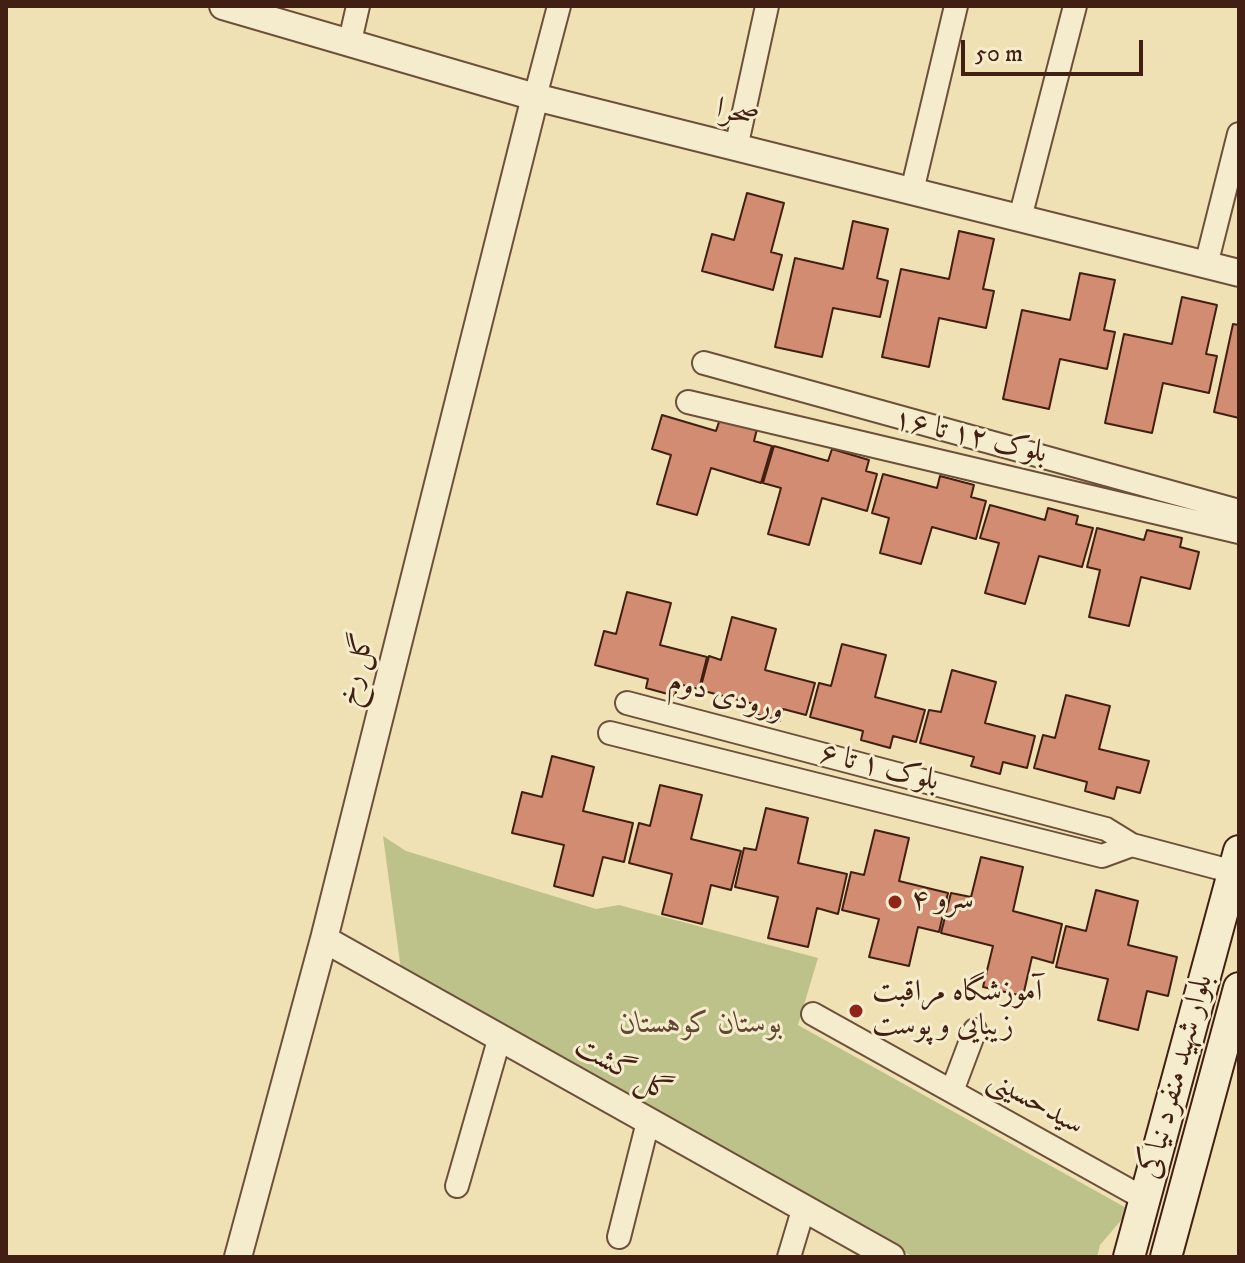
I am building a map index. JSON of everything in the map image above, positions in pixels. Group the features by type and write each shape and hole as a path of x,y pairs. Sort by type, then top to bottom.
{"main road":[{"name":"بلوار شهید منفرد نیاکی","path":"1129,1257 1236,861"},
{"name":"بلوار شهید منفرد نیاکی","path":"1166,1257 1239,988"},
{"path":"1201,1132 1239,1062"}],"street":[{"name":"صحرا","path":"223,6 535,97 1239,273"},
{"path":"350,41 358,6"},
{"path":"535,97 559,6"},
{"path":"736,148 767,6"},
{"path":"912,191 956,6"},
{"path":"1020,218 1075,6"},
{"name":"گل رخ","path":"238,1257 324,939 535,97"},
{"path":"1206,265 1239,134"},
{"path":"704,363 1239,511"},
{"name":"بلوک ۱۲ تا ۱۶","path":"688,402 1239,532"},
{"name":"ورودی دوم","path":"627,703 1106,829 1132,845 1236,861"},
{"name":"بلوک ۱ تا ۶","path":"610,733 1102,856 1132,845"},
{"name":"گل گشت","path":"324,939 499,1040 891,1257"},
{"name":"سیدحسینی","path":"813,1014 1145,1199"},
{"path":"952,1091 975,1030"},
{"path":"457,1186 499,1040"},
{"path":"619,1237 648,1122"},
{"path":"789,1257 804,1207"}],"green space":[{"name":"بوستان کوهستان","path":"383,836 406,851 596,909 619,905 818,958 798,1025 1130,1210 1100,1245 1097,1257 913,1257 401,970"}],"building":[{"path":"747,193 784,203 771,252 782,255 773,290 702,271 712,234 734,240"},
{"path":"853,221 888,229 877,278 888,281 880,317 833,308 822,357 775,347 795,258 843,269"},
{"path":"959,231 994,239 983,289 994,291 986,328 939,318 929,367 882,357 901,269 949,279"},
{"path":"1080,273 1115,280 1104,330 1115,332 1107,369 1060,359 1049,409 1003,399 1022,310 1070,320"},
{"path":"1182,297 1217,305 1206,354 1217,356 1209,393 1163,383 1152,433 1105,423 1124,334 1172,344"},
{"path":"1233,324 1239,325 1239,418 1214,412"},
{"path":"662,415 716,431 720,419 757,429 754,441 772,446 761,483 711,468 697,515 657,504 671,455 652,449"},
{"path":"774,446 828,461 832,449 869,460 866,471 877,474 867,511 822,498 809,545 768,534 781,488 763,483"},
{"path":"883,474 937,488 940,476 974,485 971,497 986,501 976,539 932,527 921,564 880,553 889,518 872,513"},
{"path":"990,505 1045,520 1048,508 1078,516 1076,524 1093,528 1082,567 1039,556 1025,604 985,593 999,543 980,538"},
{"path":"1097,528 1144,540 1147,530 1182,538 1180,547 1199,552 1190,589 1141,577 1129,626 1089,617 1100,570 1087,567"},
{"path":"627,592 671,603 660,645 707,657 699,689 678,684 675,696 646,688 648,679 595,665 604,631 616,634"},
{"path":"732,617 776,629 765,670 815,683 806,715 783,709 780,721 751,713 754,704 700,690 709,656 721,660"},
{"path":"842,644 886,655 875,697 925,710 916,742 893,736 890,748 861,740 863,731 810,717 819,683 831,686"},
{"path":"952,670 996,682 985,723 1035,736 1027,768 1003,762 1000,774 971,766 974,757 920,743 929,710 941,712"},
{"path":"1066,695 1110,706 1099,749 1149,761 1140,793 1117,787 1114,799 1085,791 1087,782 1034,768 1043,735 1055,738"},
{"path":"552,756 594,767 583,811 633,823 624,862 603,857 593,896 554,886 564,845 512,833 522,792 542,797"},
{"path":"660,785 702,795 691,839 741,851 731,890 711,885 702,924 662,914 672,874 629,863 639,823 650,826"},
{"path":"766,808 808,818 798,863 847,874 838,914 817,908 808,947 768,938 778,897 735,887 744,848 756,850"},
{"name":"سرو ۴","path":"875,830 909,838 899,881 948,893 939,932 918,927 909,966 869,957 879,919 842,910 851,872 864,875"},
{"path":"981,857 1023,867 1013,911 1062,924 1053,963 1032,957 1023,996 983,987 993,946 941,933 951,893 971,897"},
{"path":"1096,890 1138,901 1128,945 1177,957 1168,996 1147,991 1138,1030 1098,1020 1108,979 1056,967 1066,926 1086,931"}],"place":[{"name":"سرو ۴","path":"895,902"},
{"name":"آموزشگاه مراقبت زیبایی و پوست","path":"856,1011"}]}
